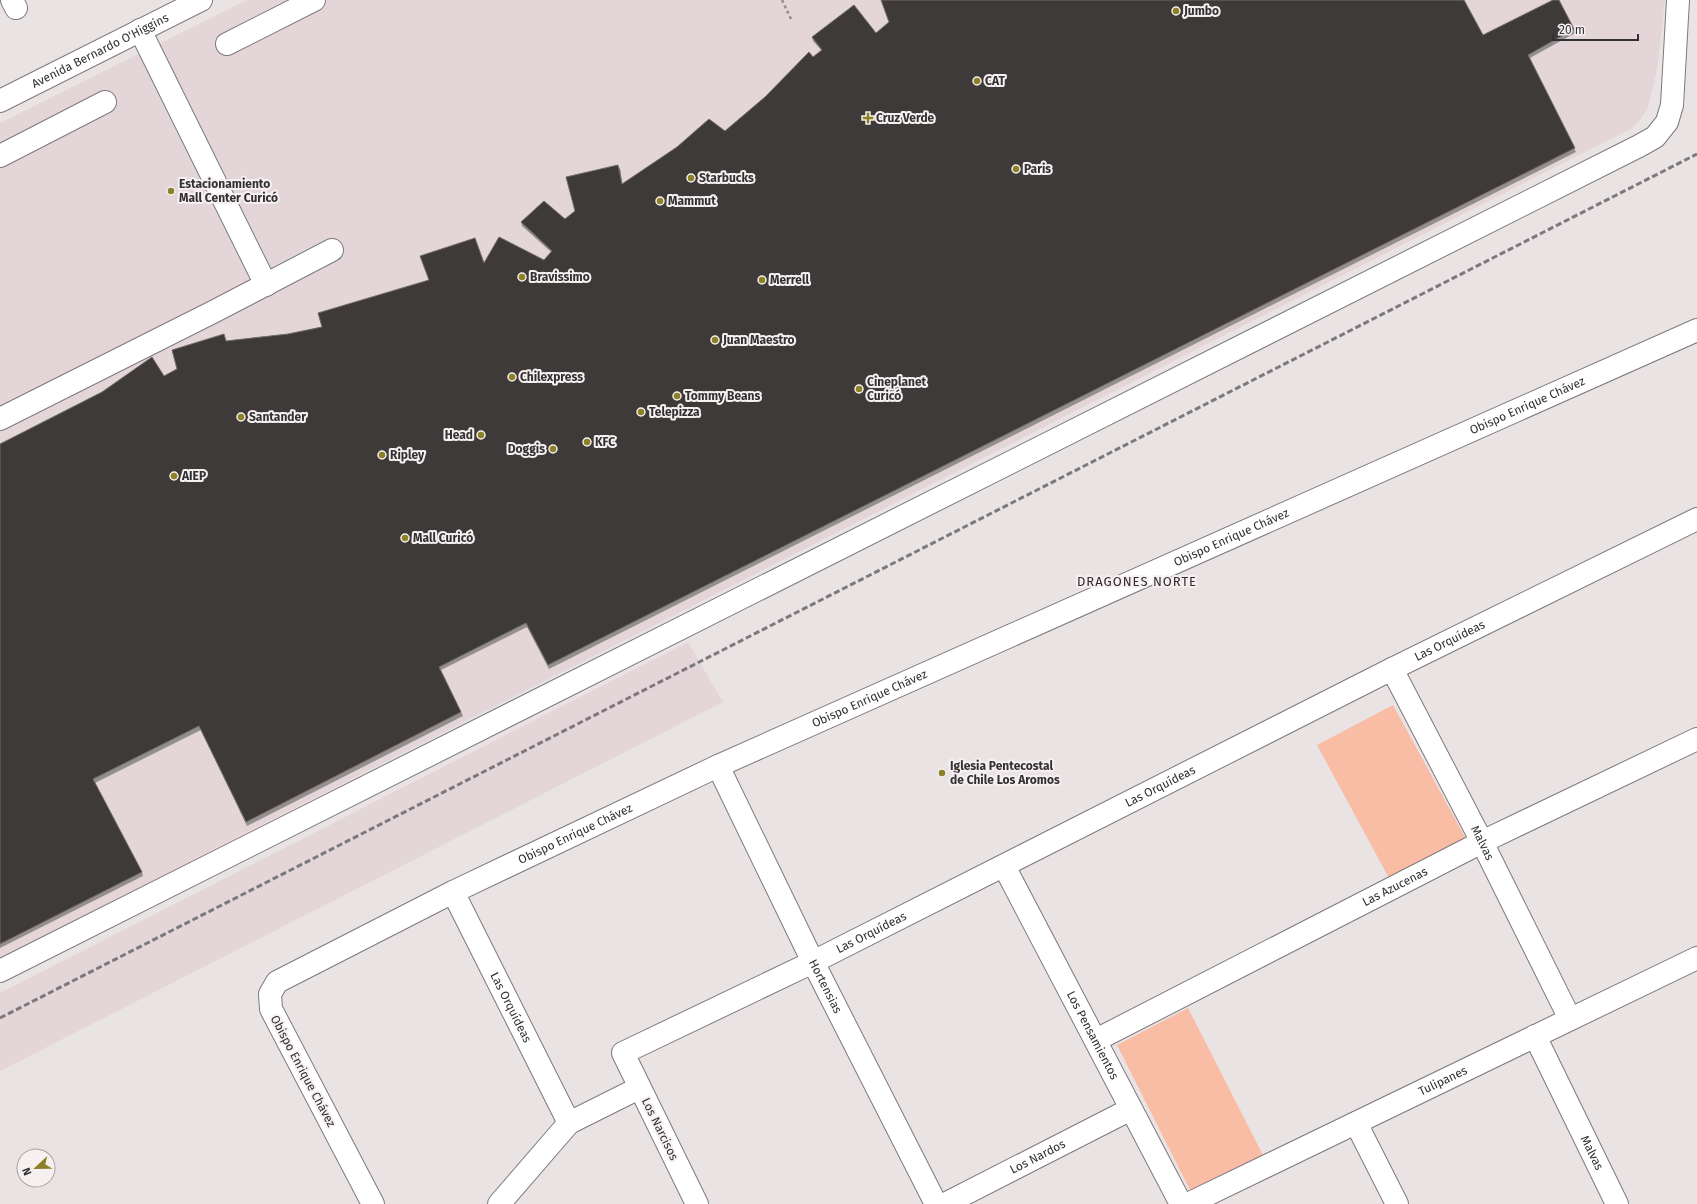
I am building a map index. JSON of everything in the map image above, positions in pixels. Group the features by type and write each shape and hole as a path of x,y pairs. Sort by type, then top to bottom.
{"street":[{"name":"Avenida Bernardo O'Higgins","path":"0,101 201,0"},
{"path":"227,44 314,0"},
{"path":"0,971 1639,146 1655,136 1667,122 1672,105 1678,0"},
{"path":"140,30 266,285"},
{"path":"0,156 105,102"},
{"path":"0,419 266,285 332,250"},
{"name":"Obispo Enrique Chávez","path":"373,1204 271,1009 270,994 277,982 453,892 718,766 1695,335"},
{"name":"Las Orquídeas","path":"623,1053 813,962 1392,668 1697,519"},
{"name":"Malvas","path":"1392,668 1482,842 1570,1019"},
{"name":"Las Azucenas","path":"1096,1040 1482,842 1697,738"},
{"name":"Hortensias","path":"718,766 813,962 936,1204"},
{"name":"Los Pensamientos","path":"1004,866 1181,1204"},
{"name":"Las Orquídeas","path":"453,892 569,1123"},
{"name":"Tulipanes","path":"1188,1204 1697,958"},
{"name":"Malvas","path":"1536,1036 1617,1204"},
{"name":"Los Narcisos","path":"623,1053 696,1204"},
{"path":"499,1204 569,1123 640,1088"},
{"name":"Los Nardos","path":"945,1204 1131,1109"},
{"path":"1356,1123 1397,1204"}],"path":[{"path":"782,0 791,19"}],"shaded area":[{"name":"Mall Curicó","path":"247,0 1665,0 1657,70 1648,107 1641,119 1632,128 0,958 0,123"},
{"path":"688,642 723,702 0,1071 0,993"},
{"path":"1393,705 1472,850 1396,891 1317,745"},
{"path":"1188,1008 1266,1161 1194,1198 1117,1045"}],"building":[{"name":"Mall Curicó","path":"881,0 1464,0 1483,35 1553,0 1559,0 1574,29 1528,55 1575,148 548,665 526,623 439,667 461,712 246,822 199,726 93,779 142,872 0,944 0,444 102,392 152,357 164,376 177,369 172,350 224,334 226,341 288,334 322,327 318,313 429,280 420,256 475,238 484,263 499,237 544,260 552,251 521,222 544,201 565,219 575,211 566,177 618,165 622,184 677,147 709,119 725,131 765,97 809,52 813,57 822,50 812,37 854,5 876,33 889,22"}],"railway":[{"path":"0,1018 1697,154"}],"place":[{"name":"Jumbo","path":"1176,11"},
{"name":"CAT","path":"977,81"},
{"name":"Cruz Verde","path":"868,118"},
{"name":"Paris","path":"1016,169"},
{"name":"Starbucks","path":"691,178"},
{"name":"Estacionamiento Mall Center Curicó","path":"171,191"},
{"name":"Mammut","path":"660,201"},
{"name":"Bravissimo","path":"522,277"},
{"name":"Merrell","path":"762,280"},
{"name":"Juan Maestro","path":"715,340"},
{"name":"Chilexpress","path":"512,377"},
{"name":"Cineplanet Curicó","path":"859,389"},
{"name":"Tommy Beans","path":"677,396"},
{"name":"Telepizza","path":"641,412"},
{"name":"Santander","path":"241,417"},
{"name":"Head","path":"481,435"},
{"name":"KFC","path":"587,442"},
{"name":"Doggis","path":"553,449"},
{"name":"Ripley","path":"382,455"},
{"name":"AIEP","path":"174,476"},
{"name":"Mall Curicó","path":"405,538"},
{"name":"Iglesia Pentecostal de Chile Los Aromos","path":"942,773"}],"district":[{"name":"DRAGONES NORTE","path":"1137,581"}]}
